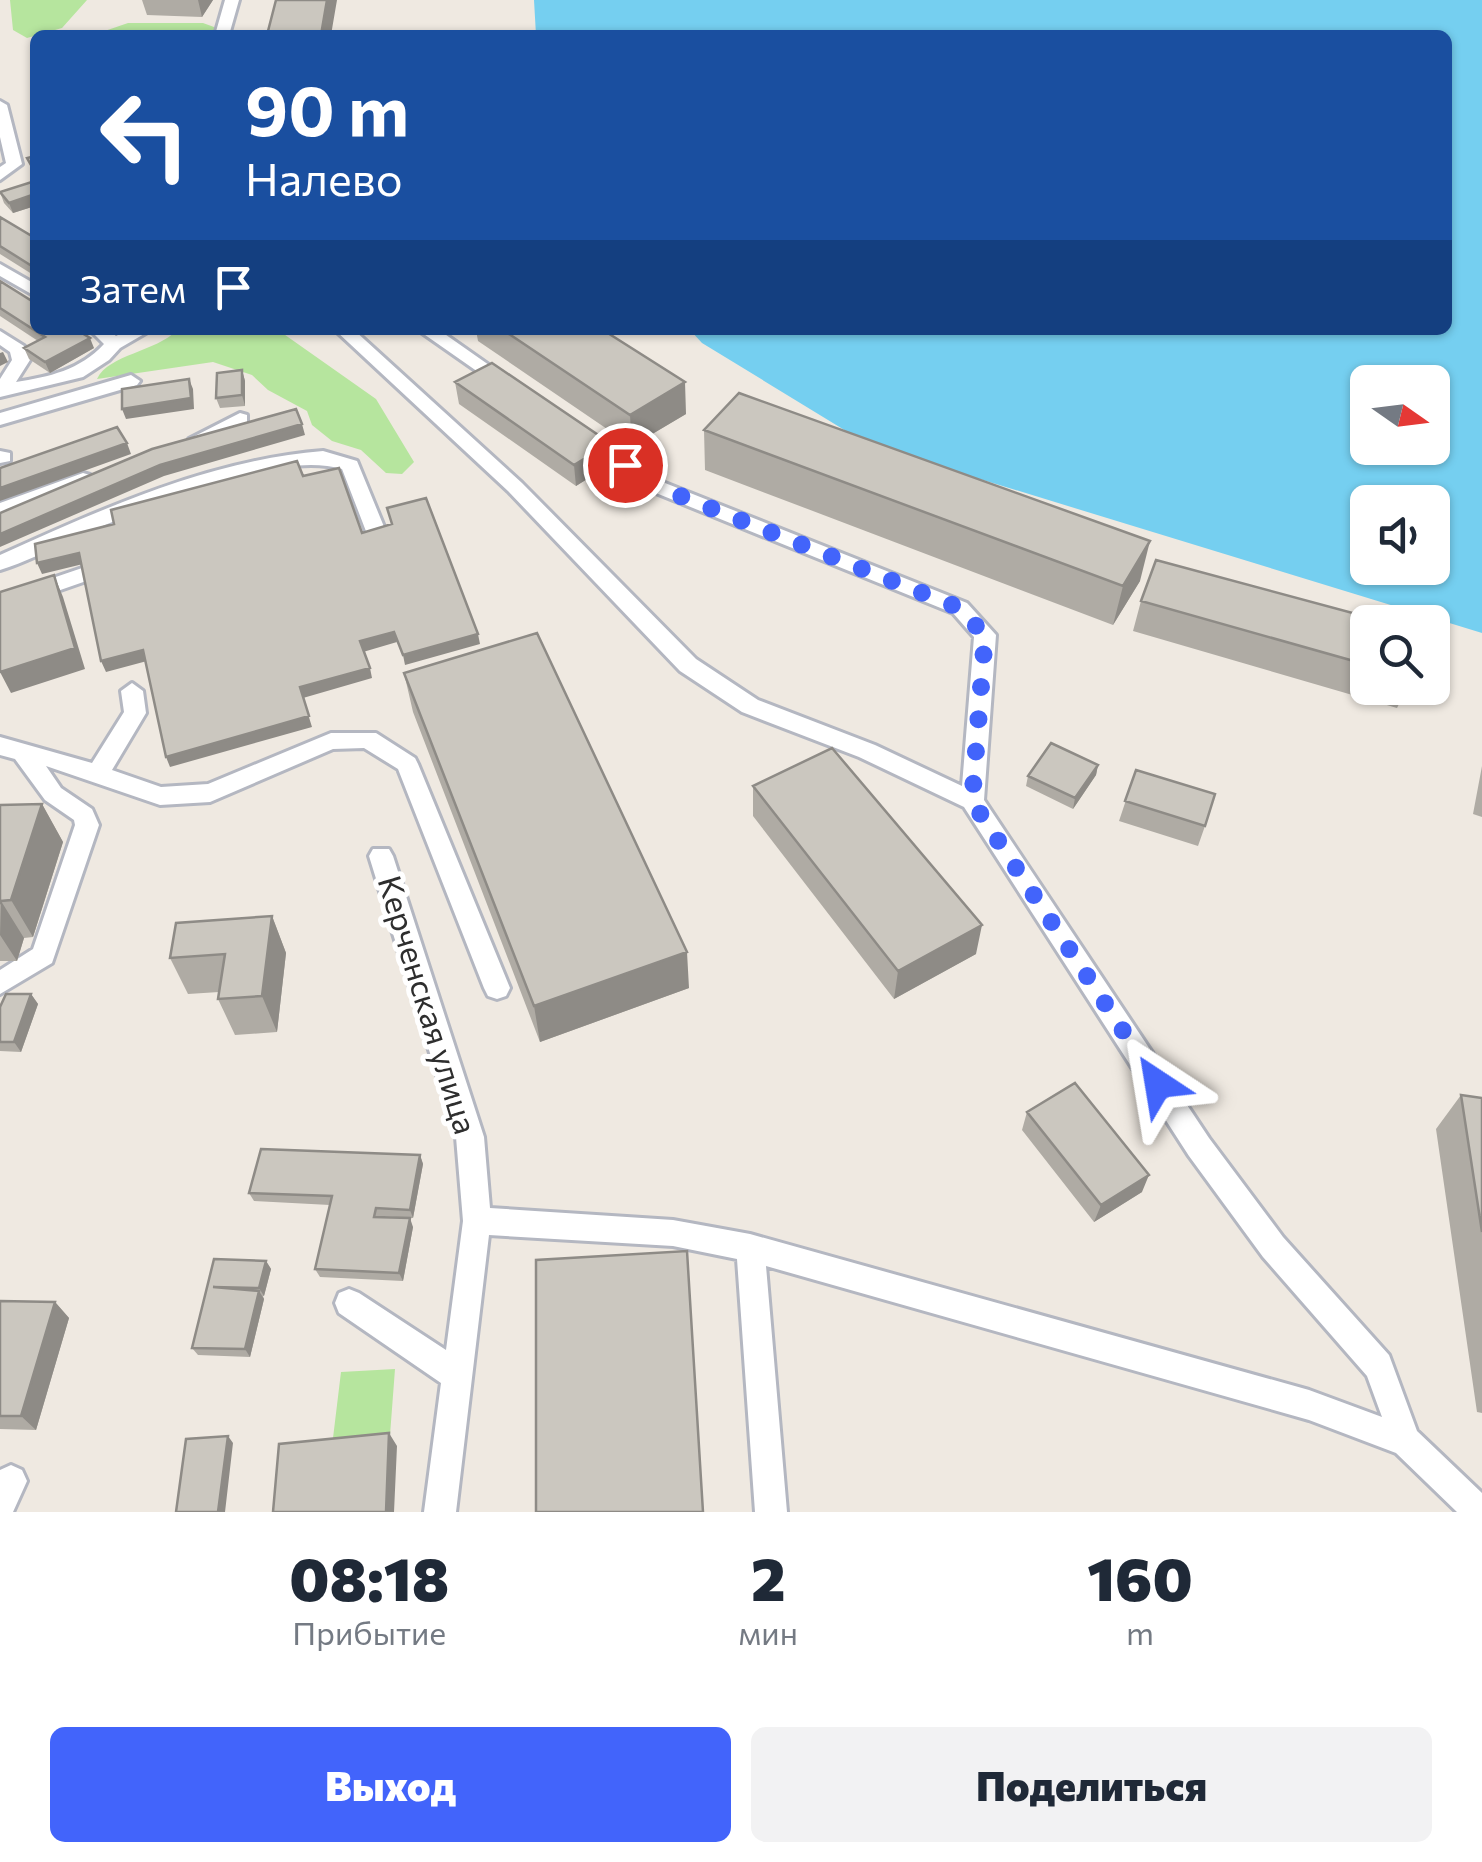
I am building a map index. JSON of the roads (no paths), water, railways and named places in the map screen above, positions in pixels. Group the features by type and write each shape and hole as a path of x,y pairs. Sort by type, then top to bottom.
{"lane":[{"path":"223,30 232,0"},
{"path":"0,105 14,164 0,176"},
{"path":"0,269 30,287"},
{"path":"104,335 114,344"},
{"path":"1,390 62,380 90,367 114,344 132,335"},
{"path":"349,335 514,487 688,665 750,706 867,751 972,801 1199,1147 1273,1247 1378,1366 1406,1441"},
{"path":"434,335 526,397"},
{"path":"0,336 18,350 21,360 1,390"},
{"path":"0,419 131,381"},
{"path":"182,445 240,419"},
{"path":"559,420 658,487 969,614 985,636 972,801"},
{"path":"308,454 319,475"},
{"path":"0,564 253,466 308,454 342,458 350,465 379,539"},
{"path":"0,510 101,473"},
{"path":"0,604 84,574"},
{"path":"0,588 30,578"},
{"path":"96,774 135,713 132,691"},
{"path":"0,746 160,796 210,793 331,741 368,738 383,744 407,764 498,988"},
{"path":"0,983 43,956 87,825 84,815 54,794 24,754"},
{"name":"Керченская улица","path":"381,856 470,1137 477,1221 440,1512"},
{"path":"477,1221 673,1233 750,1248 1309,1405 1406,1441 1479,1512"},
{"path":"750,1248 771,1512"},
{"path":"349,1303 458,1376"}],"water":[{"path":"534,0 1482,0 1482,633 1450,623 1450,605 1391,605 869,445 695,335 1452,335 1452,30 536,30"}]}
